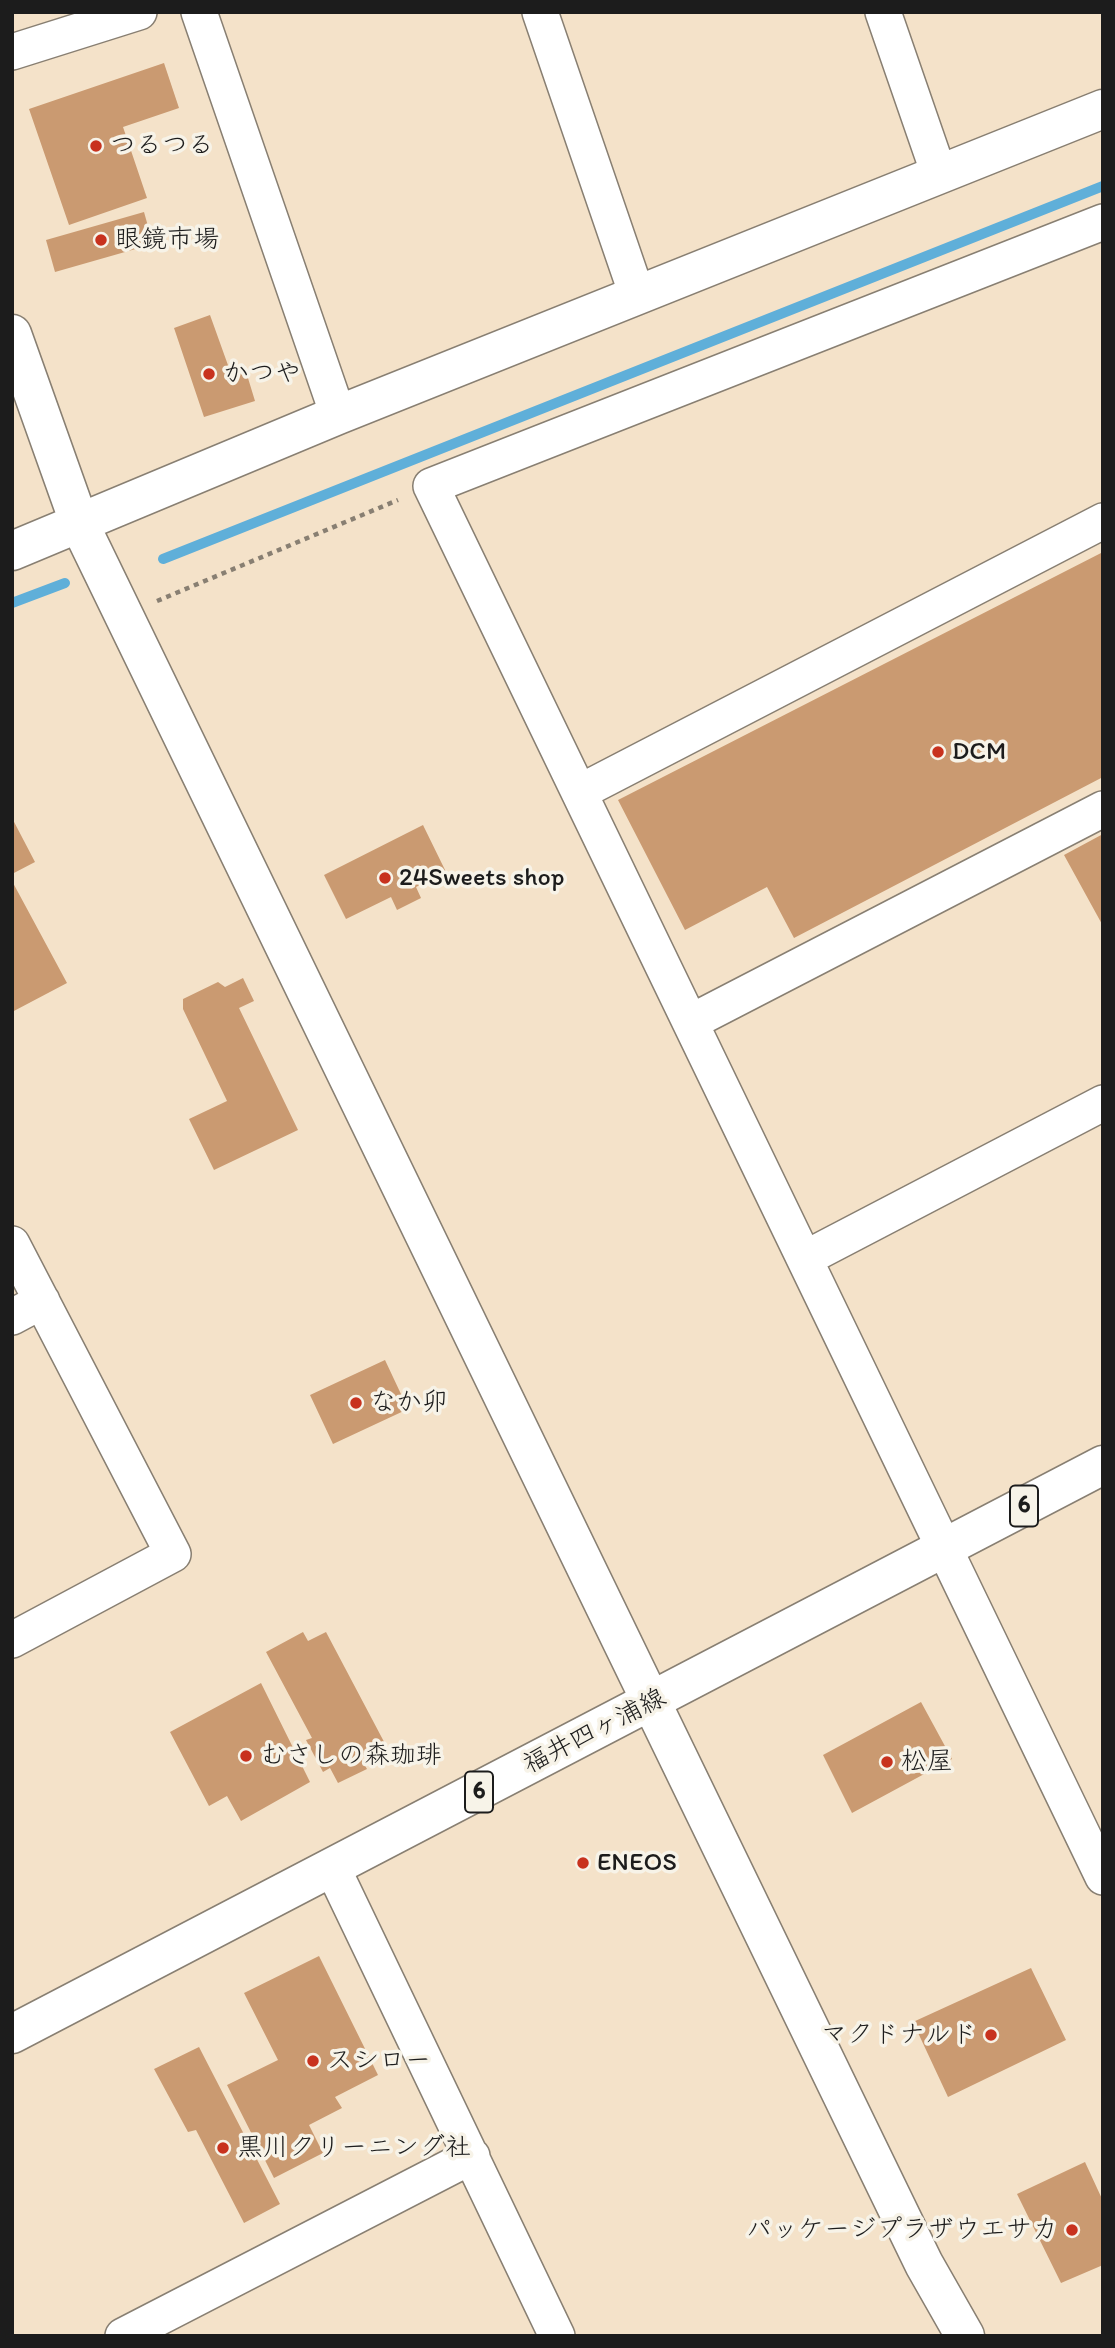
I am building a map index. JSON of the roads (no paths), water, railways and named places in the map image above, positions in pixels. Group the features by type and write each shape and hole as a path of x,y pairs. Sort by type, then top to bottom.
{"street":[{"path":"12,52 139,12"},
{"path":"199,12 338,415"},
{"path":"540,12 637,295"},
{"path":"883,12 939,174"},
{"path":"12,551 80,525 338,415 1103,109"},
{"path":"1103,222 431,486 946,1547 1092,1826 1103,1877"},
{"path":"12,334 80,525 924,2264 965,2336"},
{"path":"580,792 1103,521"},
{"path":"691,1022 1103,809"},
{"path":"806,1258 1103,1104"},
{"path":"12,1244 27,1309 173,1554 12,1640"},
{"name":"福井四ヶ浦線","path":"12,2034 652,1703 1103,1465"},
{"path":"332,1867 557,2336"},
{"path":"123,2336 472,2156"}],"waterway":[{"path":"163,559 1103,186"},
{"path":"12,603 65,583"}],"place":[{"name":"つるつる","path":"96,146"},
{"name":"眼鏡市場","path":"101,240"},
{"name":"かつや","path":"209,374"},
{"name":"DCM","path":"938,752"},
{"name":"24Sweets shop","path":"385,878"},
{"name":"なか卯","path":"356,1403"},
{"name":"むさしの森珈琲","path":"246,1756"},
{"name":"松屋","path":"887,1762"},
{"name":"ENEOS","path":"583,1863"},
{"name":"マクドナルド","path":"991,2035"},
{"name":"スシロー","path":"313,2061"},
{"name":"黒川クリーニング社","path":"223,2148"},
{"name":"パッケージプラザウエサカ","path":"1072,2230"}]}
